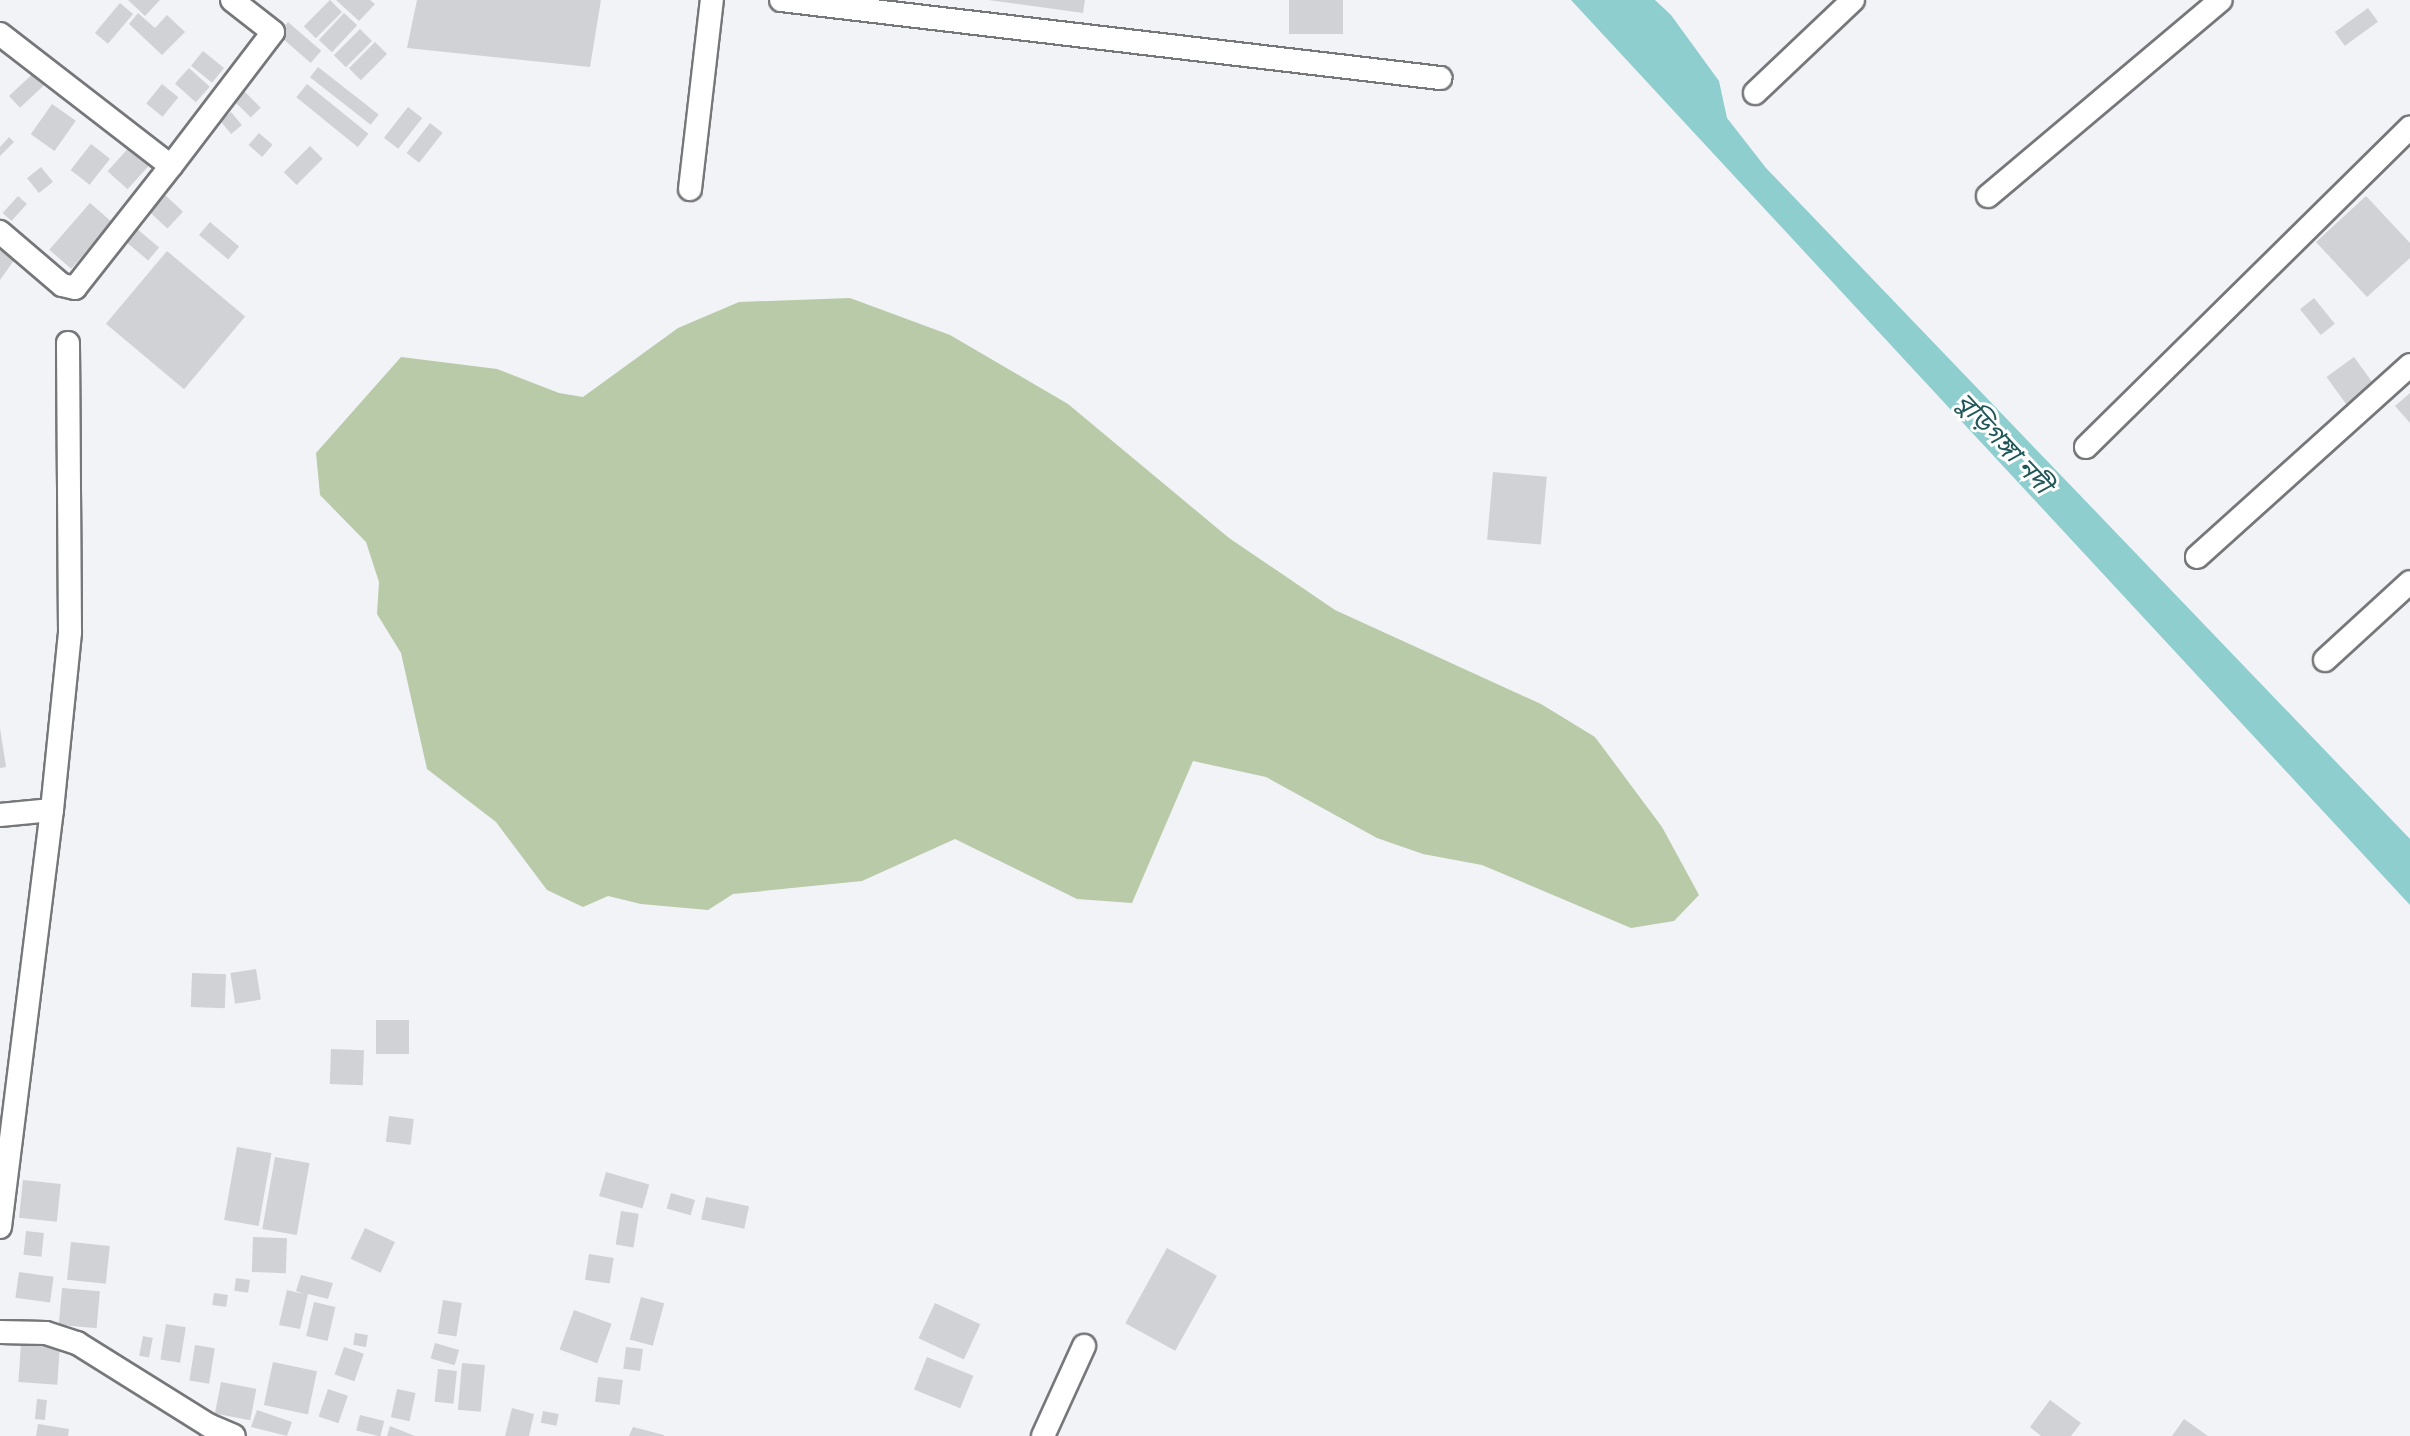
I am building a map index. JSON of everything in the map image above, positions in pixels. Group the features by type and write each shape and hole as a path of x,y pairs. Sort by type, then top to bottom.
{"street":[{"path":"690,189 712,0"},
{"path":"781,0 1440,78"},
{"path":"1755,93 1853,0"},
{"path":"1988,196 2221,0"},
{"path":"0,232 62,285 75,288 273,32 243,3"},
{"path":"0,34 171,166"},
{"path":"2086,447 2410,128"},
{"path":"0,1227 52,810 70,632 68,343"},
{"path":"2197,557 2410,365"},
{"path":"2325,660 2410,582"},
{"path":"0,815 52,810"},
{"path":"0,1332 46,1333 77,1343 208,1425 234,1436"},
{"path":"1043,1436 1084,1346"}],"green space":[{"path":"850,298 950,335 1068,404 1229,538 1335,610 1541,704 1595,737 1662,827 1699,895 1674,921 1631,928 1482,865 1423,854 1377,838 1266,777 1193,761 1132,903 1077,899 955,839 862,881 733,894 708,910 641,904 608,896 583,907 547,890 496,822 427,769 401,653 377,614 379,582 366,542 320,495 316,453 401,357 497,369 559,393 583,397 678,328 739,302"}],"water":[{"name":"বুড়িগঙ্গা নদী","path":"1571,0 1655,0 1671,15 1719,81 1727,118 1766,168 2410,839 2410,905"}],"building":[{"path":"128,0 160,0 145,16"},
{"path":"330,0 342,12 316,38 304,26"},
{"path":"336,0 370,0 375,4 359,21"},
{"path":"417,0 601,0 590,67 407,48"},
{"path":"988,0 1085,0 1083,13"},
{"path":"1289,0 1343,0 1343,34 1289,34"},
{"path":"120,3 133,14 108,44 95,33"},
{"path":"2368,8 2378,22 2345,46 2335,32"},
{"path":"138,13 155,28 167,15 185,32 162,55 129,24"},
{"path":"344,13 357,25 332,52 319,40"},
{"path":"288,22 321,51 311,63 278,34"},
{"path":"360,29 372,41 346,67 334,55"},
{"path":"375,42 387,54 361,80 349,68"},
{"path":"203,51 224,68 212,83 191,66"},
{"path":"318,67 379,114 371,125 310,77"},
{"path":"39,68 50,80 20,108 9,96"},
{"path":"189,68 210,87 196,102 175,84"},
{"path":"162,84 178,97 163,117 146,103"},
{"path":"307,84 368,134 358,147 296,97"},
{"path":"243,90 261,108 251,118 233,100"},
{"path":"52,104 76,121 55,151 31,134"},
{"path":"408,107 422,118 398,149 384,138"},
{"path":"231,112 242,125 231,134 220,121"},
{"path":"430,123 443,133 419,163 407,153"},
{"path":"259,133 273,145 262,157 249,145"},
{"path":"9,137 14,142 0,156 0,147"},
{"path":"133,143 153,161 128,189 108,171"},
{"path":"91,144 110,159 90,185 71,170"},
{"path":"310,146 323,159 297,185 284,172"},
{"path":"41,167 53,182 39,193 27,178"},
{"path":"164,194 183,212 167,229 148,211"},
{"path":"18,196 27,204 12,221 3,213"},
{"path":"2366,196 2410,243 2410,258 2367,297 2316,242"},
{"path":"90,203 112,222 71,269 49,250"},
{"path":"210,222 239,246 228,259 199,235"},
{"path":"130,223 159,247 148,260 119,236"},
{"path":"3,246 17,256 0,280 0,251"},
{"path":"167,251 245,317 184,389 106,324"},
{"path":"2314,298 2335,324 2321,335 2300,309"},
{"path":"2354,357 2376,387 2348,407 2326,377"},
{"path":"2410,393 2410,423 2395,406"},
{"path":"1493,472 1547,477 1541,544 1487,540"},
{"path":"0,728 6,767 0,768"},
{"path":"256,969 261,1000 235,1004 230,973"},
{"path":"192,973 226,974 225,1008 191,1007"},
{"path":"376,1020 409,1020 409,1054 376,1054"},
{"path":"331,1049 364,1050 363,1085 330,1084"},
{"path":"389,1116 414,1119 411,1145 386,1142"},
{"path":"237,1147 271,1153 259,1226 224,1220"},
{"path":"275,1157 309,1163 297,1235 262,1229"},
{"path":"606,1172 649,1184 642,1208 599,1196"},
{"path":"23,1180 61,1184 57,1222 19,1218"},
{"path":"671,1193 695,1200 691,1215 667,1208"},
{"path":"706,1197 749,1206 744,1229 701,1219"},
{"path":"621,1211 639,1214 633,1247 616,1245"},
{"path":"365,1228 395,1242 381,1273 351,1259"},
{"path":"26,1231 44,1233 41,1257 23,1255"},
{"path":"253,1237 287,1238 286,1273 252,1272"},
{"path":"71,1242 110,1246 106,1284 67,1280"},
{"path":"1167,1248 1217,1276 1175,1351 1125,1323"},
{"path":"589,1254 614,1258 610,1284 585,1280"},
{"path":"19,1272 54,1277 50,1303 15,1298"},
{"path":"301,1275 333,1283 328,1299 308,1294 300,1329 279,1325 287,1290 304,1294 296,1291"},
{"path":"236,1278 250,1280 248,1293 234,1291"},
{"path":"62,1288 100,1291 97,1328 59,1325"},
{"path":"214,1293 228,1295 226,1307 212,1305"},
{"path":"641,1297 664,1303 653,1346 630,1340"},
{"path":"443,1300 462,1303 456,1337 438,1334"},
{"path":"314,1302 335,1307 328,1341 306,1336"},
{"path":"935,1303 980,1324 964,1359 919,1338"},
{"path":"574,1310 612,1324 597,1363 560,1349"},
{"path":"166,1324 186,1327 180,1363 160,1360"},
{"path":"355,1333 368,1335 366,1347 353,1345"},
{"path":"143,1336 153,1338 149,1358 139,1356"},
{"path":"435,1343 459,1350 455,1365 431,1358"},
{"path":"21,1344 60,1347 57,1385 18,1382"},
{"path":"195,1345 215,1348 209,1384 189,1381"},
{"path":"344,1347 364,1354 354,1381 335,1374"},
{"path":"626,1347 643,1349 640,1371 623,1369"},
{"path":"927,1357 973,1376 960,1408 914,1389"},
{"path":"273,1362 317,1371 308,1414 264,1405"},
{"path":"462,1363 485,1365 481,1412 458,1410"},
{"path":"438,1369 457,1371 453,1404 435,1402"},
{"path":"598,1377 623,1380 620,1405 595,1402"},
{"path":"221,1382 256,1389 250,1420 215,1413"},
{"path":"328,1389 348,1396 338,1423 319,1416"},
{"path":"397,1389 416,1393 410,1421 391,1417"},
{"path":"37,1399 47,1400 45,1420 35,1419"},
{"path":"2050,1400 2081,1423 2071,1436 2041,1436 2030,1427"},
{"path":"512,1408 534,1414 529,1436 505,1436"},
{"path":"257,1410 292,1422 287,1436 251,1427"},
{"path":"543,1411 559,1414 556,1426 541,1423"},
{"path":"360,1415 384,1421 381,1436 356,1431"},
{"path":"2184,1419 2208,1436 2172,1436"},
{"path":"38,1424 69,1429 68,1436 36,1436"},
{"path":"390,1426 415,1436 387,1436"},
{"path":"633,1427 664,1435 664,1436 629,1436"}]}
